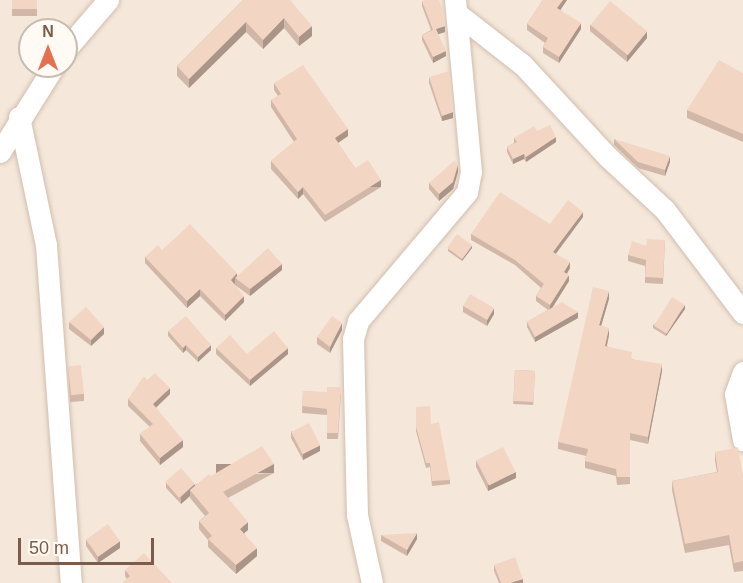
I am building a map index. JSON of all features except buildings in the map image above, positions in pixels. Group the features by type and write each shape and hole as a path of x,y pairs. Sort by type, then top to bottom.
{"street":[{"path":"78,35 108,0"},
{"path":"457,7 523,65 608,158 664,210 743,314"},
{"path":"372,583 357,515 353,339 358,321 467,192 471,172 457,7"},
{"path":"0,152 19,117 46,78"},
{"path":"19,117 46,245 71,583"},
{"path":"743,372 735,394 743,440"}],"shaded area":[{"path":"0,0 743,0 743,583 0,583"}]}
